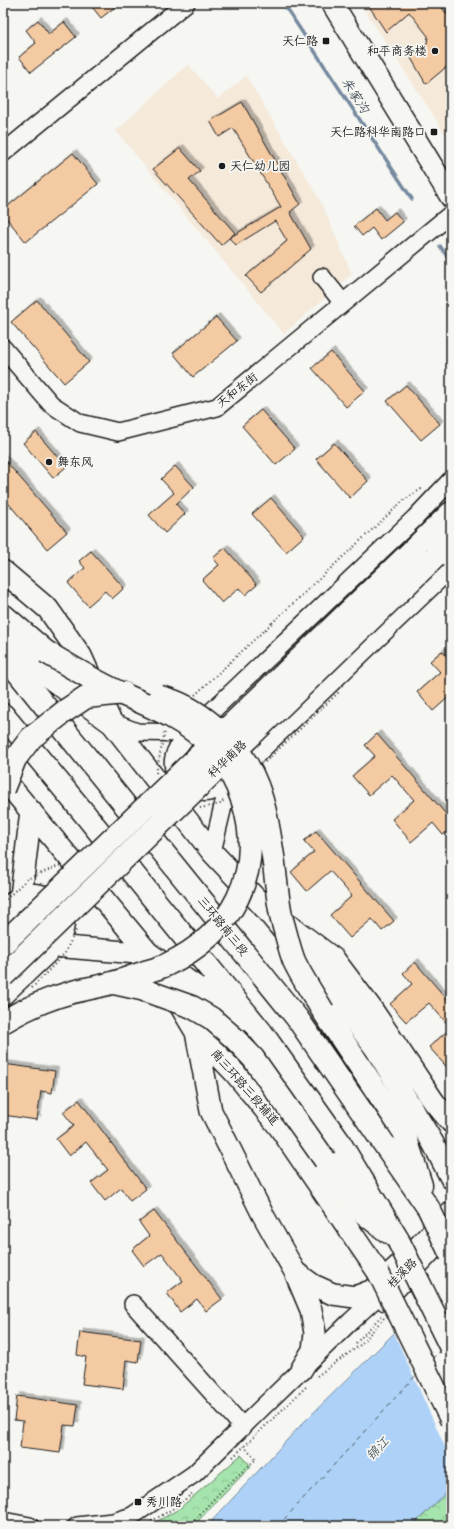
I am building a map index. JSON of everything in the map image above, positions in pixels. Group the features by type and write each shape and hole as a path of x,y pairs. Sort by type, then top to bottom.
{"highway":[{"name":"科华南路","path":"3,944 451,513"},
{"name":"科华南路","path":"3,976 443,563 451,541"},
{"path":"3,615 46,652 110,688 182,722 208,743 225,764 238,786 247,816 250,842 249,869 239,896 220,926 199,945 166,965 114,983 69,993 33,1006 3,1022"},
{"path":"3,635 52,679 111,722"},
{"name":"三环路南三段","path":"3,654 297,1018 429,1209"},
{"path":"3,789 15,758 31,738 65,711 86,697 116,693 145,694 172,700 202,715 228,738 249,764 262,794 273,856 276,889 282,918 294,960 323,1011 404,1132 429,1209 451,1255"},
{"path":"3,715 262,1033 338,1140 398,1240 451,1348"},
{"path":"149,954 262,1033"},
{"path":"114,983 141,989 192,1007 211,1018 234,1038 253,1058 325,1160 356,1207 398,1240"}],"main road":[{"path":"332,3 451,196"},
{"path":"346,3 451,172"},
{"path":"3,571 48,609 81,656 111,722 212,852 263,906 324,980 376,1049 433,1143 451,1178"},
{"name":"南三环路三段辅道","path":"3,778 149,954 196,1032 235,1073 280,1128 378,1272 451,1420"},
{"path":"3,914 12,899 31,811"},
{"path":"3,994 54,946 61,938 64,927 63,915 57,904 46,896 33,894 12,899"},
{"path":"263,906 334,959 371,1008 434,1102 451,1122"},
{"path":"54,946 149,954"},
{"path":"196,1032 211,1111 263,1215 295,1272 311,1310 315,1333 308,1378"},
{"path":"295,1272 313,1285 334,1294 355,1297 373,1290 451,1213"}],"street":[{"path":"3,154 186,3"},
{"name":"天和东街","path":"3,348 51,404 80,423 118,432 217,407 451,214"},
{"path":"322,277 343,303"},
{"path":"443,563 229,781 211,792 197,792 185,786 174,772 174,758 177,747 189,733 415,518 451,480"},
{"path":"111,722 137,732 189,733"},
{"path":"212,852 229,781"},
{"name":"桂溪路","path":"308,1378 351,1321 378,1297 428,1247 451,1221"},
{"name":"桂溪路","path":"385,1310 451,1232"},
{"path":"133,1304 242,1439"},
{"path":"77,1526 113,1522 132,1516 194,1474 242,1439 355,1342 385,1310"},
{"path":"127,1526 139,1523 178,1499 203,1480 242,1439 308,1378"},
{"path":"3,1521 30,1526"}],"path":[{"path":"190,699 404,500 424,487"},
{"path":"260,766 340,691"},
{"path":"152,777 157,772 165,728"},
{"path":"199,808 220,804 225,799"},
{"path":"12,899 27,879 60,865 66,860"},
{"path":"28,992 65,952 79,924"},
{"path":"228,1462 242,1439 308,1378 355,1342 385,1310"},
{"path":"355,1342 385,1310"},
{"path":"189,1526 223,1489 256,1459 242,1439"},
{"path":"143,1526 176,1507 196,1490"},
{"path":"440,1526 451,1514"}],"shaded area":[{"path":"360,3 451,3 451,145 432,113"},
{"name":"天仁幼儿园","path":"188,64 218,99 246,76 320,200 352,274 284,334 116,131"}],"green space":[{"path":"241,1455 251,1466 193,1526 149,1526 179,1509"},
{"path":"451,1488 451,1526 412,1526"}],"water":[{"name":"锦江","path":"451,1277 451,1488 412,1526 207,1526 301,1425"}],"pier":[{"path":"451,1275 451,1460 393,1331"}],"building":[{"path":"89,3 120,3 101,18"},
{"name":"和平商务楼","path":"367,3 438,3 451,19 451,63 426,84 411,58 427,43 428,36 409,12 386,32"},
{"path":"38,20 49,34 64,22 76,37 31,72 19,57 36,43 26,30"},
{"path":"242,102 300,204 290,212 311,249 261,292 246,276 287,241 275,221 236,245 229,238 281,207 233,128 219,137 210,121"},
{"path":"180,148 200,171 189,180 235,233 221,245 153,169"},
{"path":"73,153 98,184 26,242 3,214 3,210"},
{"path":"376,208 385,220 395,212 403,222 381,240 372,228 362,236 354,226"},
{"path":"37,300 89,362 64,383 11,322"},
{"path":"216,317 237,341 193,377 173,353"},
{"path":"331,352 365,391 346,407 312,368"},
{"path":"406,385 440,424 421,440 387,401"},
{"path":"261,410 295,449 276,465 242,426"},
{"path":"36,432 66,467 53,478 23,443"},
{"path":"334,443 368,481 350,498 316,459"},
{"path":"3,458 67,532 47,549 3,497"},
{"path":"175,466 194,487 176,504 185,514 165,533 149,515 174,493 161,479"},
{"path":"271,498 304,536 286,552 252,514"},
{"path":"225,548 257,585 245,595 239,588 222,603 202,580 219,565 213,558"},
{"path":"91,551 124,588 112,599 105,591 88,606 68,583 85,568 79,561"},
{"path":"442,651 451,661 451,695 433,711 417,692 440,672 430,661"},
{"path":"377,734 451,820 451,829 443,835 433,823 411,842 392,819 414,800 392,775 369,795 352,776 375,756 365,745"},
{"path":"316,831 394,921 382,931 372,919 350,938 330,915 352,896 330,871 307,891 291,872 314,852 304,841"},
{"path":"415,962 451,1004 451,1028 429,1003 406,1022 390,1004 412,984 403,973"},
{"path":"451,1028 451,1072 429,1047"},
{"path":"3,1064 55,1071 52,1093 41,1091 37,1120 3,1115"},
{"path":"79,1100 146,1189 130,1201 121,1188 105,1201 91,1183 108,1170 86,1142 69,1156 56,1139 74,1126 63,1112"},
{"path":"154,1211 222,1299 206,1311 197,1299 180,1312 167,1293 183,1281 162,1253 144,1266 132,1250 149,1236 139,1222"},
{"path":"80,1332 141,1340 138,1362 126,1360 123,1389 82,1384 86,1357 77,1355"},
{"path":"17,1396 78,1405 75,1426 64,1425 60,1453 20,1448 23,1421 14,1420"}],"waterway":[{"name":"朱家沟","path":"283,3 412,199"},
{"name":"朱家沟","path":"440,246 451,262"}],"ferry route":[{"path":"432,1359 441,1350"},
{"path":"278,1526 417,1374"}],"place":[{"name":"天仁路","path":"326,41"},
{"name":"和平商务楼","path":"435,51"},
{"name":"天仁路科华南路口","path":"434,132"},
{"name":"天仁幼儿园","path":"222,166"},
{"name":"舞东风","path":"49,462"},
{"name":"秀川路","path":"138,1502"}]}
